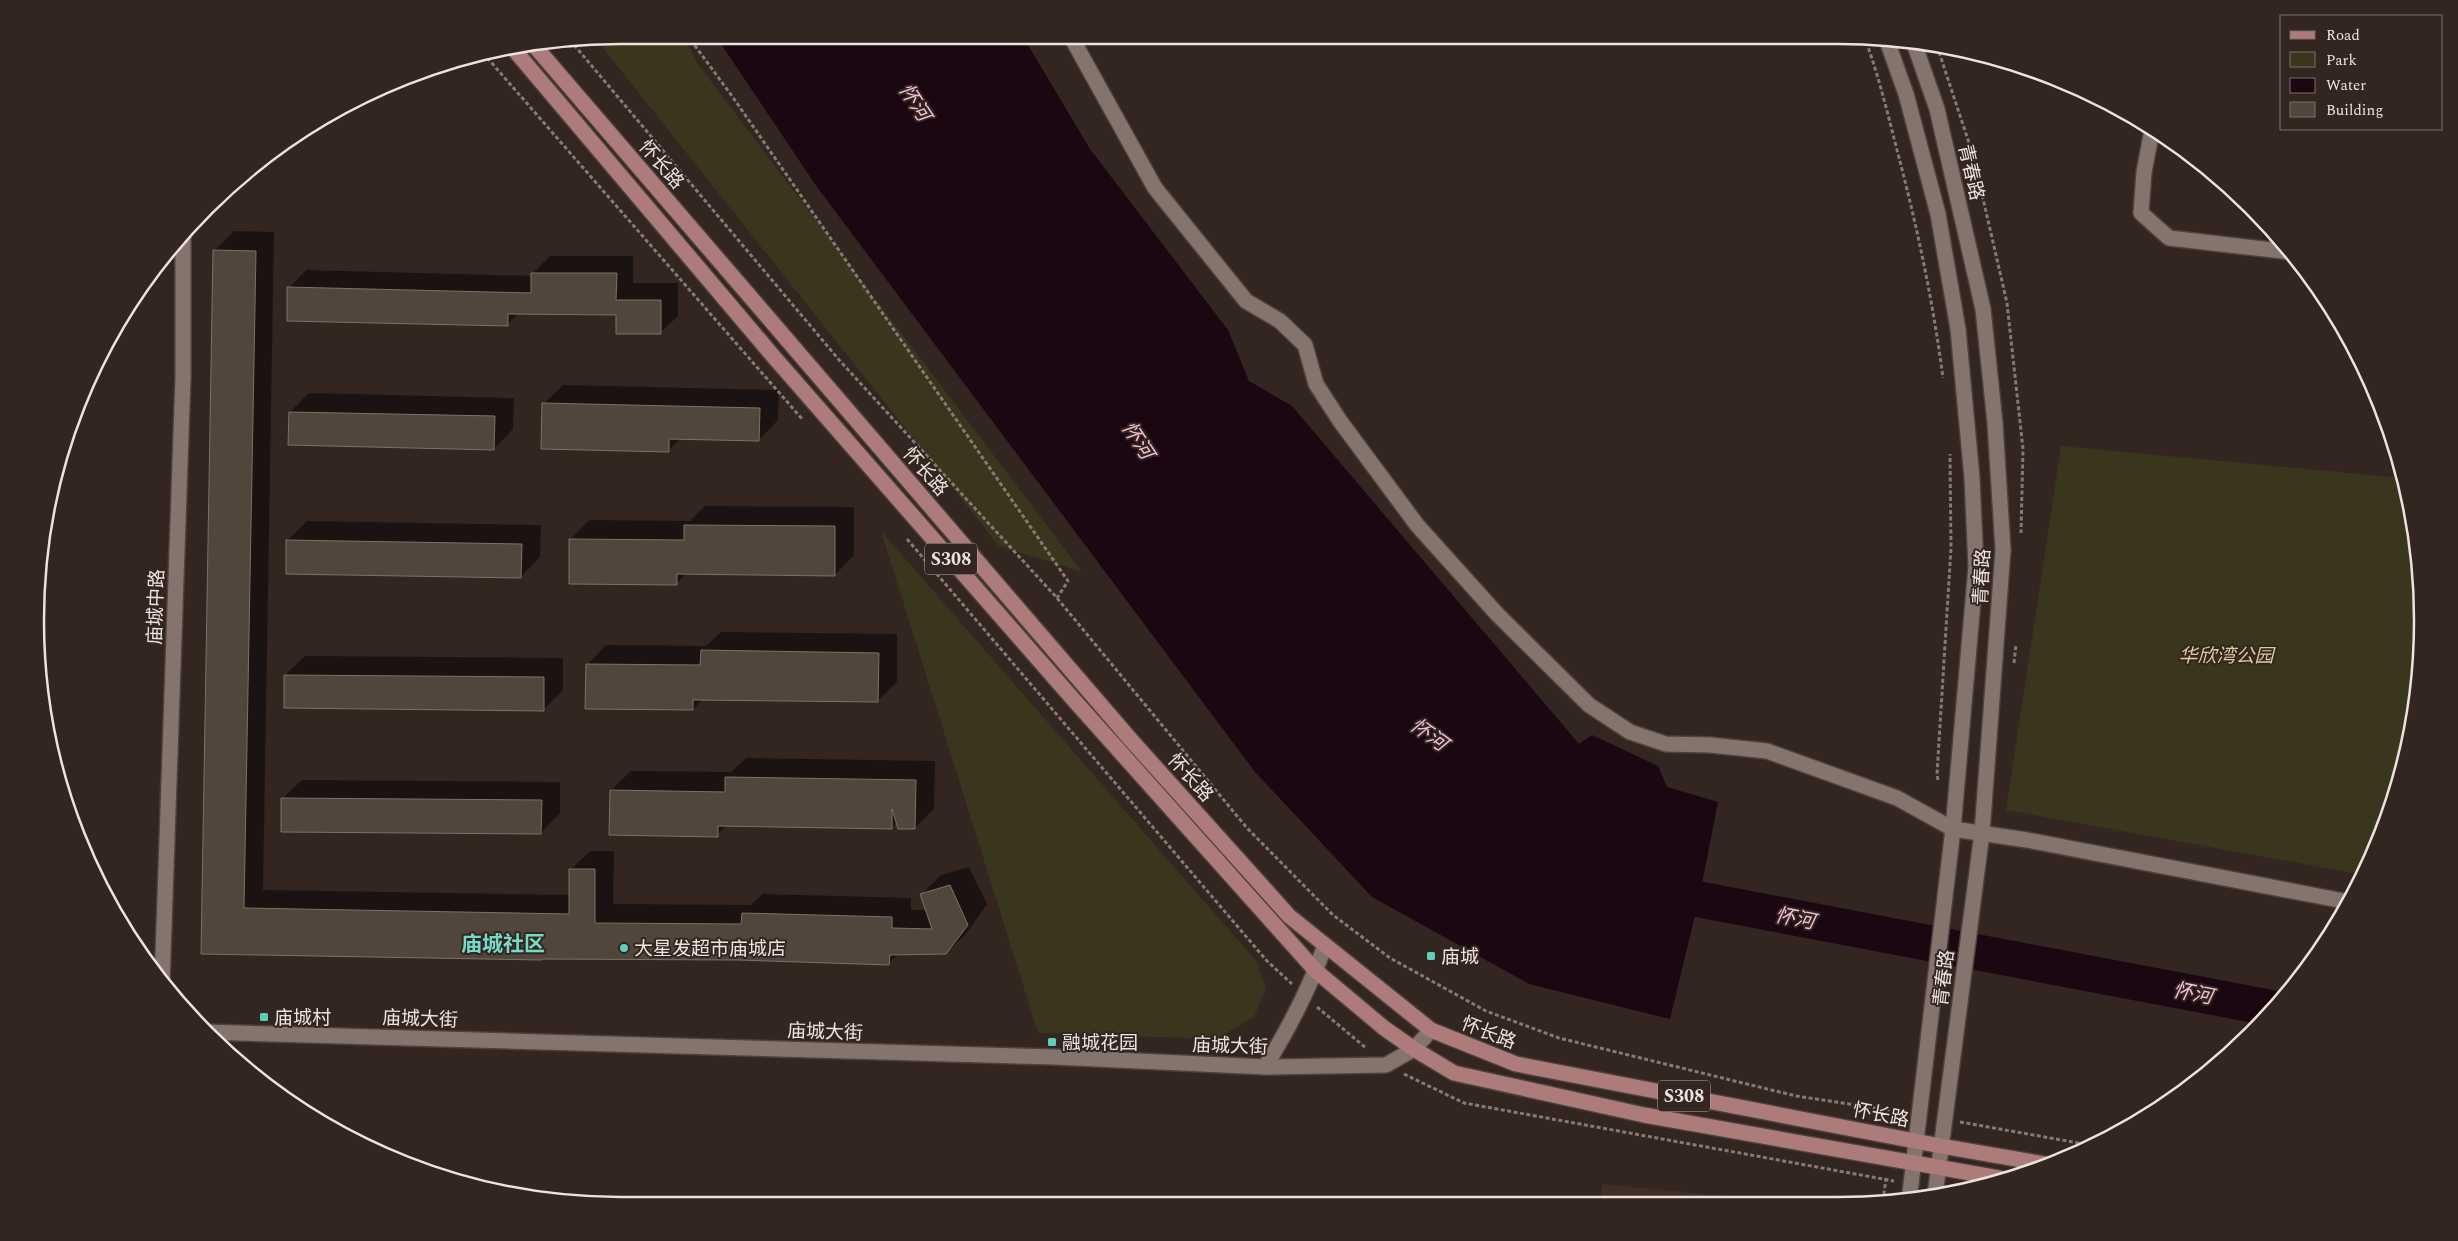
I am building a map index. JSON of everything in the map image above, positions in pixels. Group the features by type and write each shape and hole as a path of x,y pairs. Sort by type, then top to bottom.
{"main road":[{"path":"1074,44 1155,188 1246,301 1280,321 1305,345 1316,384 1340,421 1417,525 1497,614 1589,704 1630,732 1666,744 1710,745 1767,751 1896,798 1953,828 2341,901"},
{"name":"青春路","path":"1889,46 1906,94 1938,214 1958,329 1972,478 1976,567 1953,828 1910,1192"},
{"name":"怀长路","path":"538,50 1131,740 1289,916 1431,1030 1516,1064 1941,1146 2036,1162"},
{"name":"青春路","path":"1917,50 1937,109 1981,300 1995,423 2003,550 1982,833 1936,1188"},
{"name":"怀长路","path":"517,53 780,363 1067,692 1316,971 1414,1049 1454,1072 1644,1115 1992,1177"},
{"path":"2151,136 2144,172 2141,213 2169,238 2280,251"},
{"name":"庙城中路","path":"162,971 182,386 183,245"},
{"path":"1265,1067 1287,1031 1316,971 1325,945"},
{"name":"庙城大街","path":"218,1032 1054,1057 1265,1067 1386,1065 1414,1049 1431,1030"}],"path":[{"path":"694,44 738,104 1068,581 1057,598"},
{"path":"1867,45 1875,64 1916,220 1934,309 1944,386"},
{"name":"怀长路","path":"575,46 840,361 1057,598 1247,828 1333,915 1390,958 1486,1011 1560,1038 1796,1096 1919,1115"},
{"name":"青春路","path":"1940,783 1937,774 1951,548 1950,453"},
{"path":"1945,1120 2080,1143"}],"shaded area":[{"path":"1602,1184 1735,1197 1601,1197"}],"green space":[{"path":"688,44 698,64 1082,572 999,546 600,45"},
{"name":"华欣湾公园","path":"2061,446 2396,477 2409,545 2413,583 2413,658 2409,696 2395,770 2384,806 2356,874 2006,810"},
{"path":"881,531 1257,962 1266,989 1254,1017 1216,1039 1038,1033"}],"water":[{"path":"721,44 1027,44 1090,149 1228,330 1249,381 1292,406 1579,744 1592,735 1658,766 1667,787 1718,802 1699,899 1670,1019 1529,984 1372,897 1255,772 817,187"}],"building":[{"path":"213,250 256,251 244,908 569,914 569,869 595,869 595,923 741,924 742,913 892,917 892,928 932,929 920,894 950,885 968,925 946,954 890,955 889,965 738,960 542,960 201,954"},
{"path":"531,273 617,273 616,300 661,300 661,334 616,334 616,315 508,314 508,326 287,321 287,287 531,293"},
{"path":"542,403 760,408 759,441 669,439 669,452 541,449"},
{"path":"289,412 495,416 494,450 288,445"},
{"path":"684,525 835,526 835,576 677,574 677,585 569,584 569,539 684,540"},
{"path":"286,540 522,544 521,578 286,574"},
{"path":"701,650 879,653 878,702 693,700 693,710 585,709 586,664 700,665"},
{"path":"284,675 544,677 544,711 284,708"},
{"path":"725,777 916,780 915,829 898,829 892,809 892,829 718,826 718,837 609,835 610,790 725,792"},
{"path":"281,798 542,800 541,834 281,832"}],"waterway":[{"name":"怀河","path":"1650,890 2265,1007"}],"place":[{"name":"大星发超市庙城店","path":"624,948"},
{"name":"庙城","path":"1431,956"},
{"name":"庙城村","path":"264,1017"},
{"name":"融城花园","path":"1052,1042"}],"district":[{"name":"庙城社区","path":"503,944"}]}
